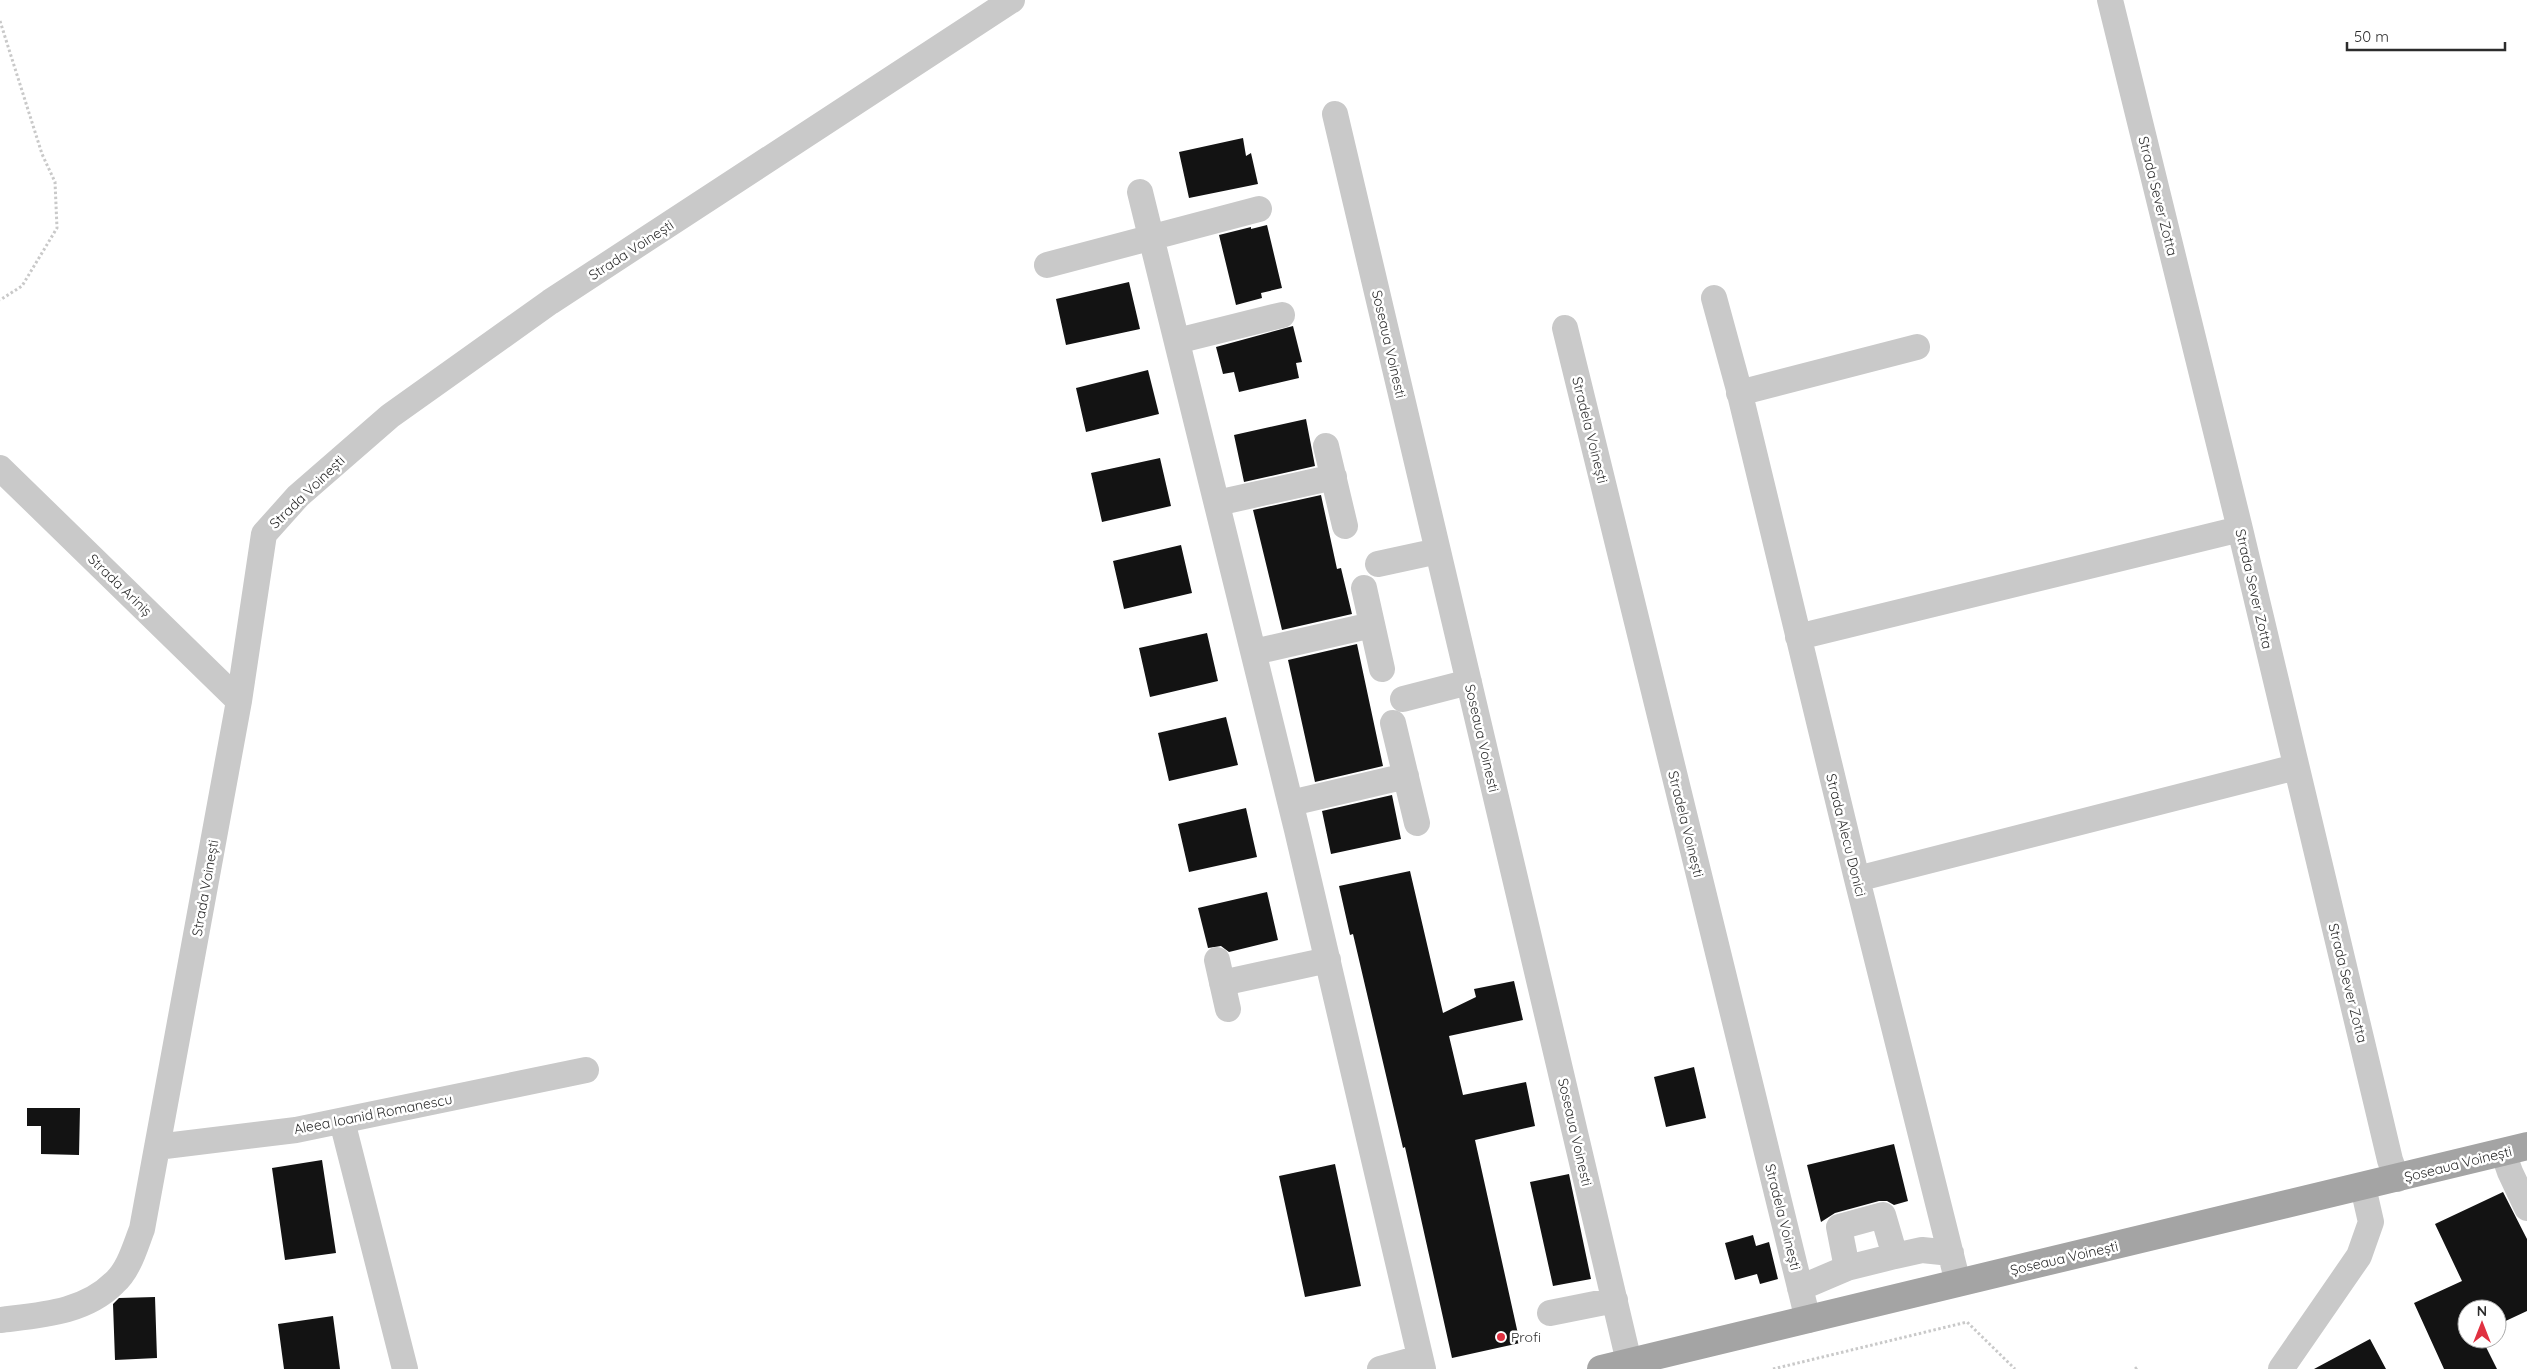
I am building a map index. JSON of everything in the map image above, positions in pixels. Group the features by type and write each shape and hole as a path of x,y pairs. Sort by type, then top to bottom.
{"main road":[{"name":"Șoseaua Voinești","path":"1601,1369 2397,1179 2515,1149"}],"street":[{"name":"Strada Voinești","path":"0,1320 60,1312 92,1300 115,1283 131,1258 142,1229 239,701 264,534 298,496 390,416 550,302 1012,0"},
{"name":"Strada Sever Zotta","path":"2110,0 2240,529 2390,1160 2397,1179"},
{"name":"Soseaua Voinesti","path":"1335,114 1629,1362"},
{"path":"1140,192 1291,803 1421,1364 1380,1369"},
{"path":"1047,265 1259,209"},
{"name":"Strada Alecu Donici","path":"1714,298 1958,1283"},
{"path":"1177,340 1282,315"},
{"name":"Stradela Voinești","path":"1565,328 1808,1320"},
{"path":"1738,390 1917,347"},
{"path":"1326,446 1345,526"},
{"name":"Strada Ariniș","path":"0,468 239,701"},
{"path":"1217,503 1334,477"},
{"path":"1798,637 2240,529"},
{"path":"1378,564 1438,551"},
{"path":"1364,588 1382,669"},
{"path":"1254,652 1372,624"},
{"path":"1403,699 1469,682"},
{"path":"1393,723 1417,823"},
{"path":"1857,879 2296,767"},
{"path":"1291,803 1406,776"},
{"path":"1228,1009 1220,971 1328,960"},
{"name":"Aleea Ioanid Romanescu","path":"157,1146 296,1130 586,1070"},
{"path":"342,1121 405,1369"},
{"path":"2515,1149 2527,1208"},
{"path":"2281,1369 2359,1256 2371,1222 2363,1187"},
{"path":"1847,1268 1839,1227 1884,1215 1895,1256"},
{"path":"1800,1288 1847,1268 1895,1256 1922,1250 1951,1253"},
{"path":"1550,1314 1615,1300"}],"path":[{"path":"0,21 42,154 55,182 57,228 22,286 0,300"},
{"path":"1773,1369 1967,1322 2015,1369"},
{"path":"2135,1369 2139,1366"}],"building":[{"path":"1243,138 1246,156 1251,153 1258,184 1189,198 1179,152"},
{"path":"1267,225 1282,288 1261,293 1262,298 1236,305 1219,235"},
{"path":"1129,282 1140,329 1066,345 1056,299"},
{"path":"1293,326 1302,362 1296,363 1299,378 1239,392 1234,372 1223,374 1216,347"},
{"path":"1148,370 1159,414 1086,432 1076,388"},
{"path":"1306,419 1315,466 1244,482 1234,435"},
{"path":"1160,458 1171,506 1102,522 1091,473"},
{"path":"1321,495 1337,569 1341,568 1352,614 1282,630 1253,510"},
{"path":"1181,545 1192,593 1124,609 1113,561"},
{"path":"1207,633 1218,681 1150,697 1139,648"},
{"path":"1357,644 1383,766 1315,782 1288,660"},
{"path":"1226,717 1238,765 1169,781 1158,733"},
{"path":"1392,795 1401,839 1331,854 1322,811"},
{"path":"1246,808 1257,857 1189,872 1178,824"},
{"path":"1410,871 1443,1013 1476,997 1474,989 1514,981 1523,1020 1449,1036 1463,1095 1526,1082 1535,1126 1475,1140 1520,1343 1452,1358 1405,1147 1403,1148 1353,934 1350,935 1339,886"},
{"path":"1267,892 1278,940 1229,952 1221,946 1208,948 1198,908"},
{"path":"1694,1067 1706,1118 1666,1127 1654,1077"},
{"path":"27,1108 80,1108 79,1155 41,1154 41,1126 27,1126"},
{"path":"1894,1144 1908,1201 1894,1205 1887,1201 1879,1201 1835,1213 1821,1222 1807,1165"},
{"path":"322,1160 336,1253 285,1260 272,1168"},
{"path":"1335,1164 1361,1286 1305,1297 1279,1176"},
{"path":"1569,1174 1591,1279 1553,1286 1530,1182"},
{"path":"2503,1192 2527,1239 2527,1311 2507,1320 2507,1299 2457,1299 2457,1349 2487,1349 2497,1369 2444,1369 2414,1303 2462,1281 2435,1224"},
{"path":"1753,1235 1756,1246 1769,1242 1778,1279 1760,1284 1757,1274 1735,1280 1725,1243"},
{"path":"155,1297 157,1358 115,1360 113,1304 119,1298"},
{"path":"333,1316 340,1369 284,1369 278,1324"},
{"path":"2370,1339 2386,1369 2314,1369"}],"place":[{"name":"Profi","path":"1501,1337"}]}
